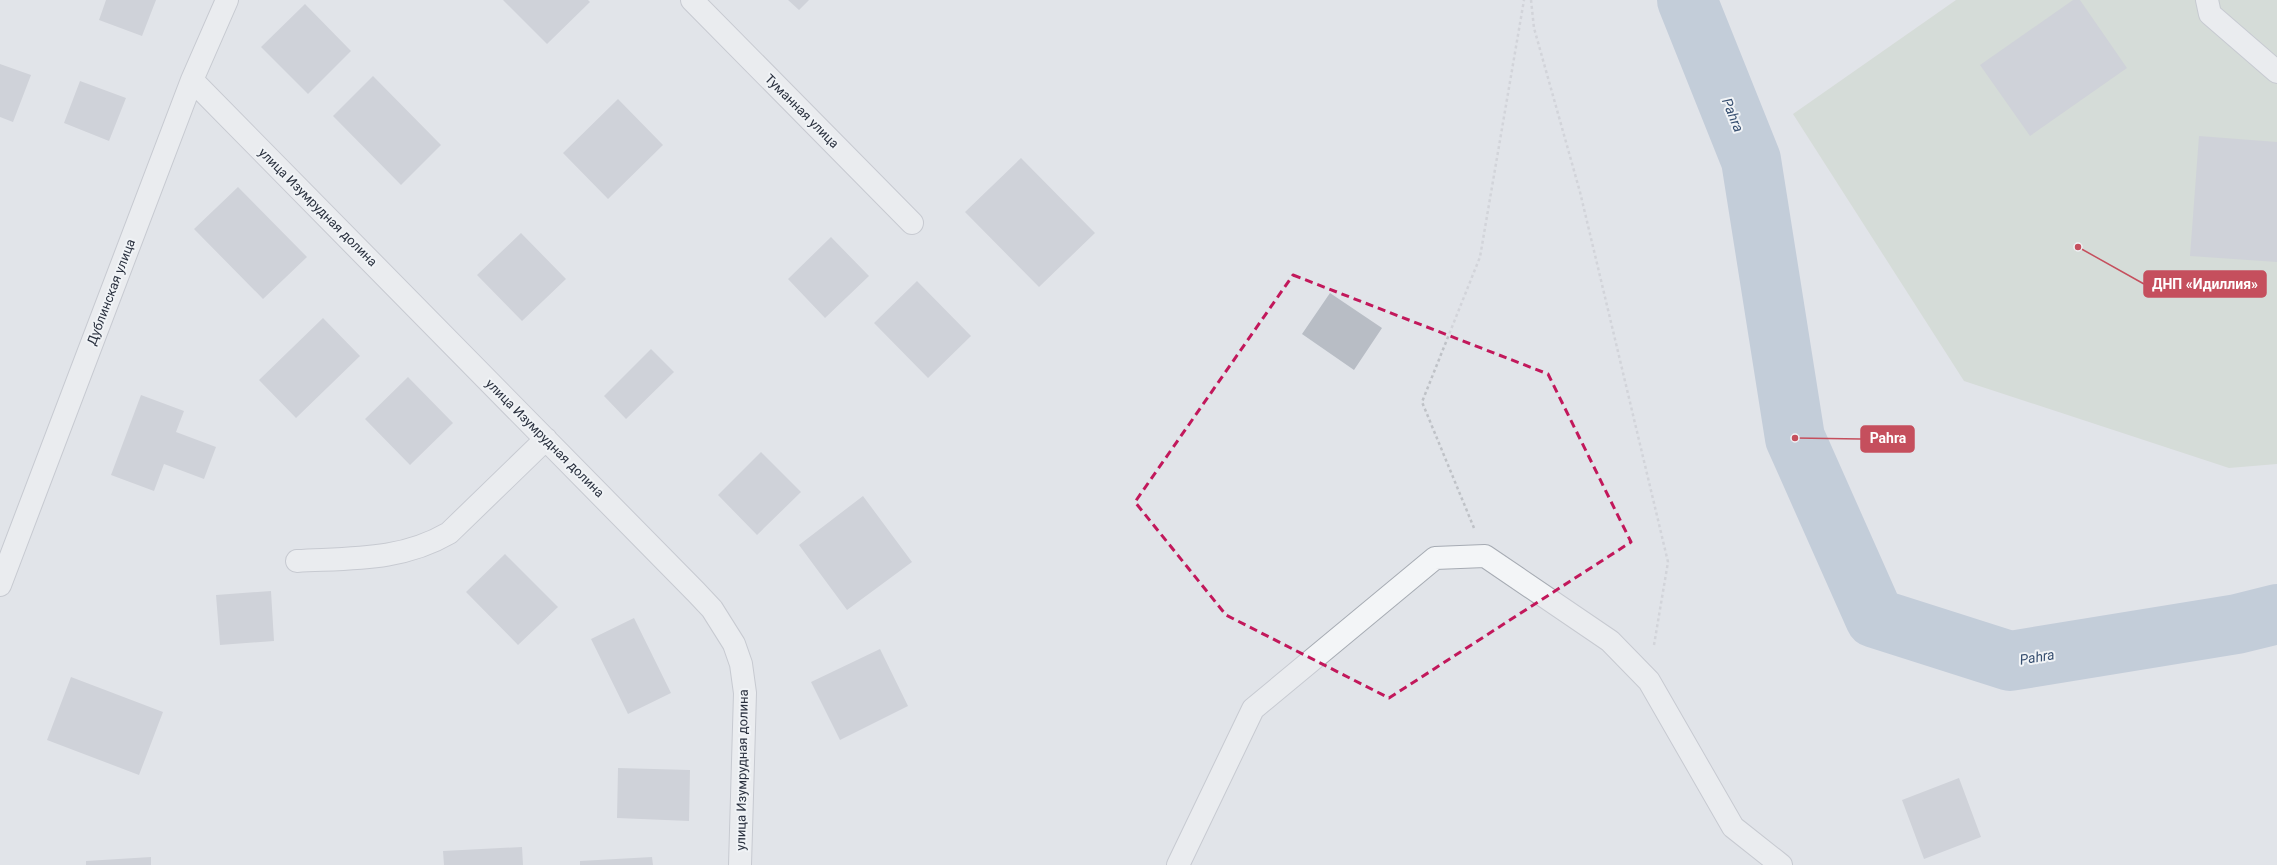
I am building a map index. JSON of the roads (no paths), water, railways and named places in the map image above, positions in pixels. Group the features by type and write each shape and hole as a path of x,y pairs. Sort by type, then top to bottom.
{"street":[{"name":"Дублинская улица","path":"0,585 192,80 227,0"},
{"name":"Туманная улица","path":"692,0 912,223"},
{"path":"2207,0 2210,14 2277,72"},
{"name":"улица Изумрудная долина","path":"192,80 712,609 734,644 741,664 746,693 740,865"},
{"path":"297,561 383,556 409,551 430,544 449,533 546,439"},
{"path":"1178,865 1253,709 1435,558 1485,556 1610,641 1648,681 1734,827 1781,865"}],"waterway":[{"name":"Pahra","path":"1687,0 1751,160 1795,438 1875,618 2010,661 2237,624 2277,614"}],"place":[{"name":"ДНП «Идиллия»","path":"2078,247"},
{"name":"Pahra","path":"1795,438"}]}
